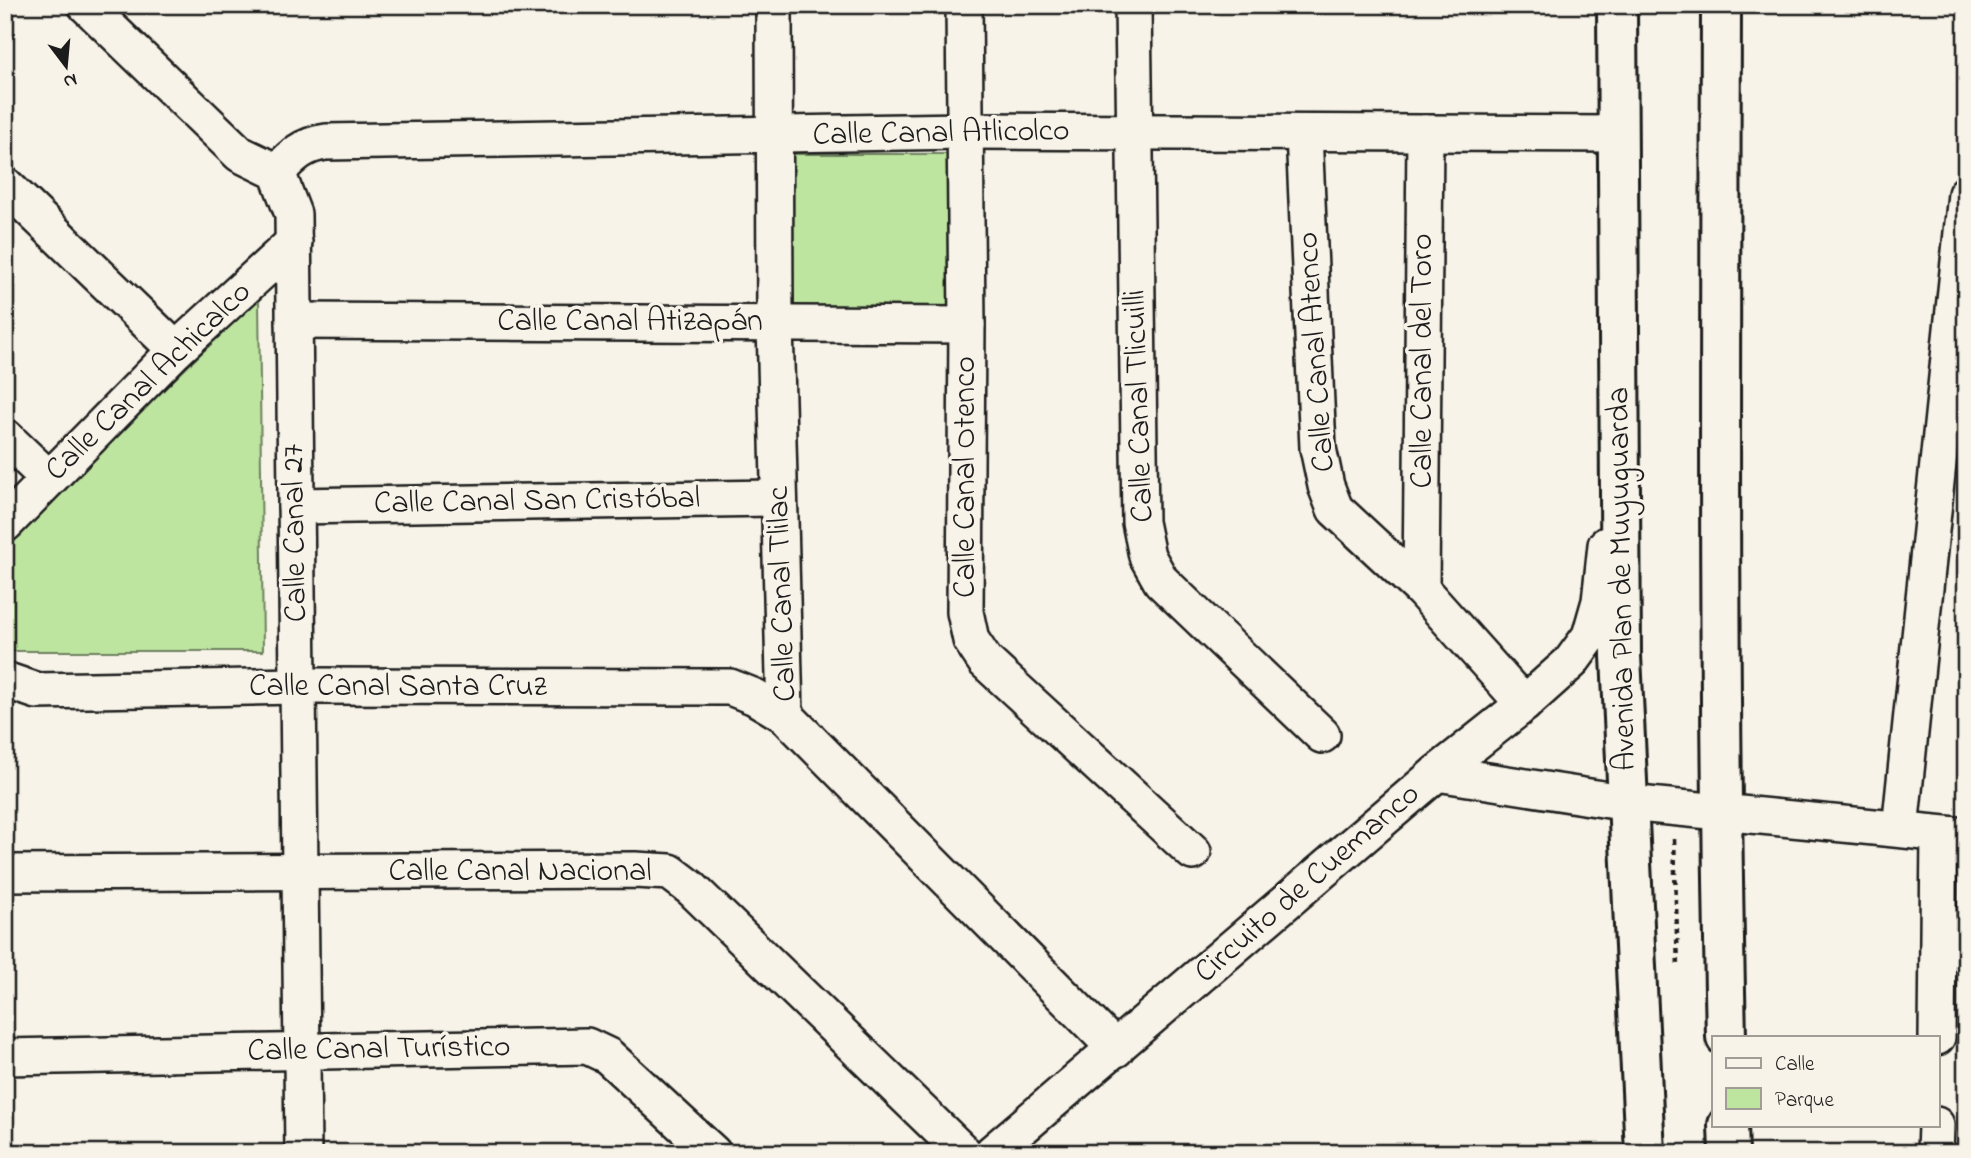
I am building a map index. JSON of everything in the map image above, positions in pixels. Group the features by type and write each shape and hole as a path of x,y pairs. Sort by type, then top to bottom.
{"main road":[{"name":"Avenida Plan de Muyuguarda","path":"1616,5 1621,656 1645,1153"},
{"path":"1721,5 1719,503 1726,1036"},
{"path":"1728,1126 1729,1153"}],"street":[{"path":"86,5 240,154 277,172"},
{"name":"Calle Canal Tlilac","path":"774,5 775,323 785,715 1115,1049"},
{"name":"Calle Canal Otenco","path":"964,5 967,325 965,612 971,640 985,661 1193,852"},
{"name":"Calle Canal Tlicuilli","path":"1133,5 1140,522 1147,556 1161,580 1322,735"},
{"name":"Calle Canal Atlicolco","path":"277,172 296,152 310,144 326,142 964,131 1617,134"},
{"name":"Calle Canal Atenco","path":"1304,133 1318,448 1326,486 1335,509 1421,589 1524,704"},
{"name":"Calle Canal del Toro","path":"1421,589 1425,133"},
{"name":"Calle Canal 27","path":"277,172 293,214 294,242 303,1153"},
{"path":"5,185 176,350"},
{"path":"1900,829 1966,194"},
{"name":"Calle Canal Achicalco","path":"5,524 176,350 294,242"},
{"name":"Calle Canal Atizapán","path":"294,321 967,325"},
{"path":"5,437 49,479"},
{"path":"1437,773 1572,662 1590,636 1600,601 1607,531 1619,462"},
{"name":"Calle Canal San Cristóbal","path":"296,506 779,498"},
{"name":"Calle Canal Santa Cruz","path":"5,680 37,691 298,686 730,687 755,697 785,715"},
{"name":"Circuito de Cuemanco","path":"992,1153 1437,773 1628,803 1952,835"},
{"path":"1937,1036 1952,835"},
{"name":"Calle Canal Nacional","path":"5,873 670,872 691,888 964,1153"},
{"name":"Calle Canal Turístico","path":"5,1057 587,1046 608,1056 713,1153"},
{"path":"1935,1153 1936,1126"}],"path":[{"path":"1674,831 1678,968"}],"green space":[{"path":"780,154 951,154 954,317 778,315"},
{"path":"259,297 263,651 5,651 5,544"}]}
